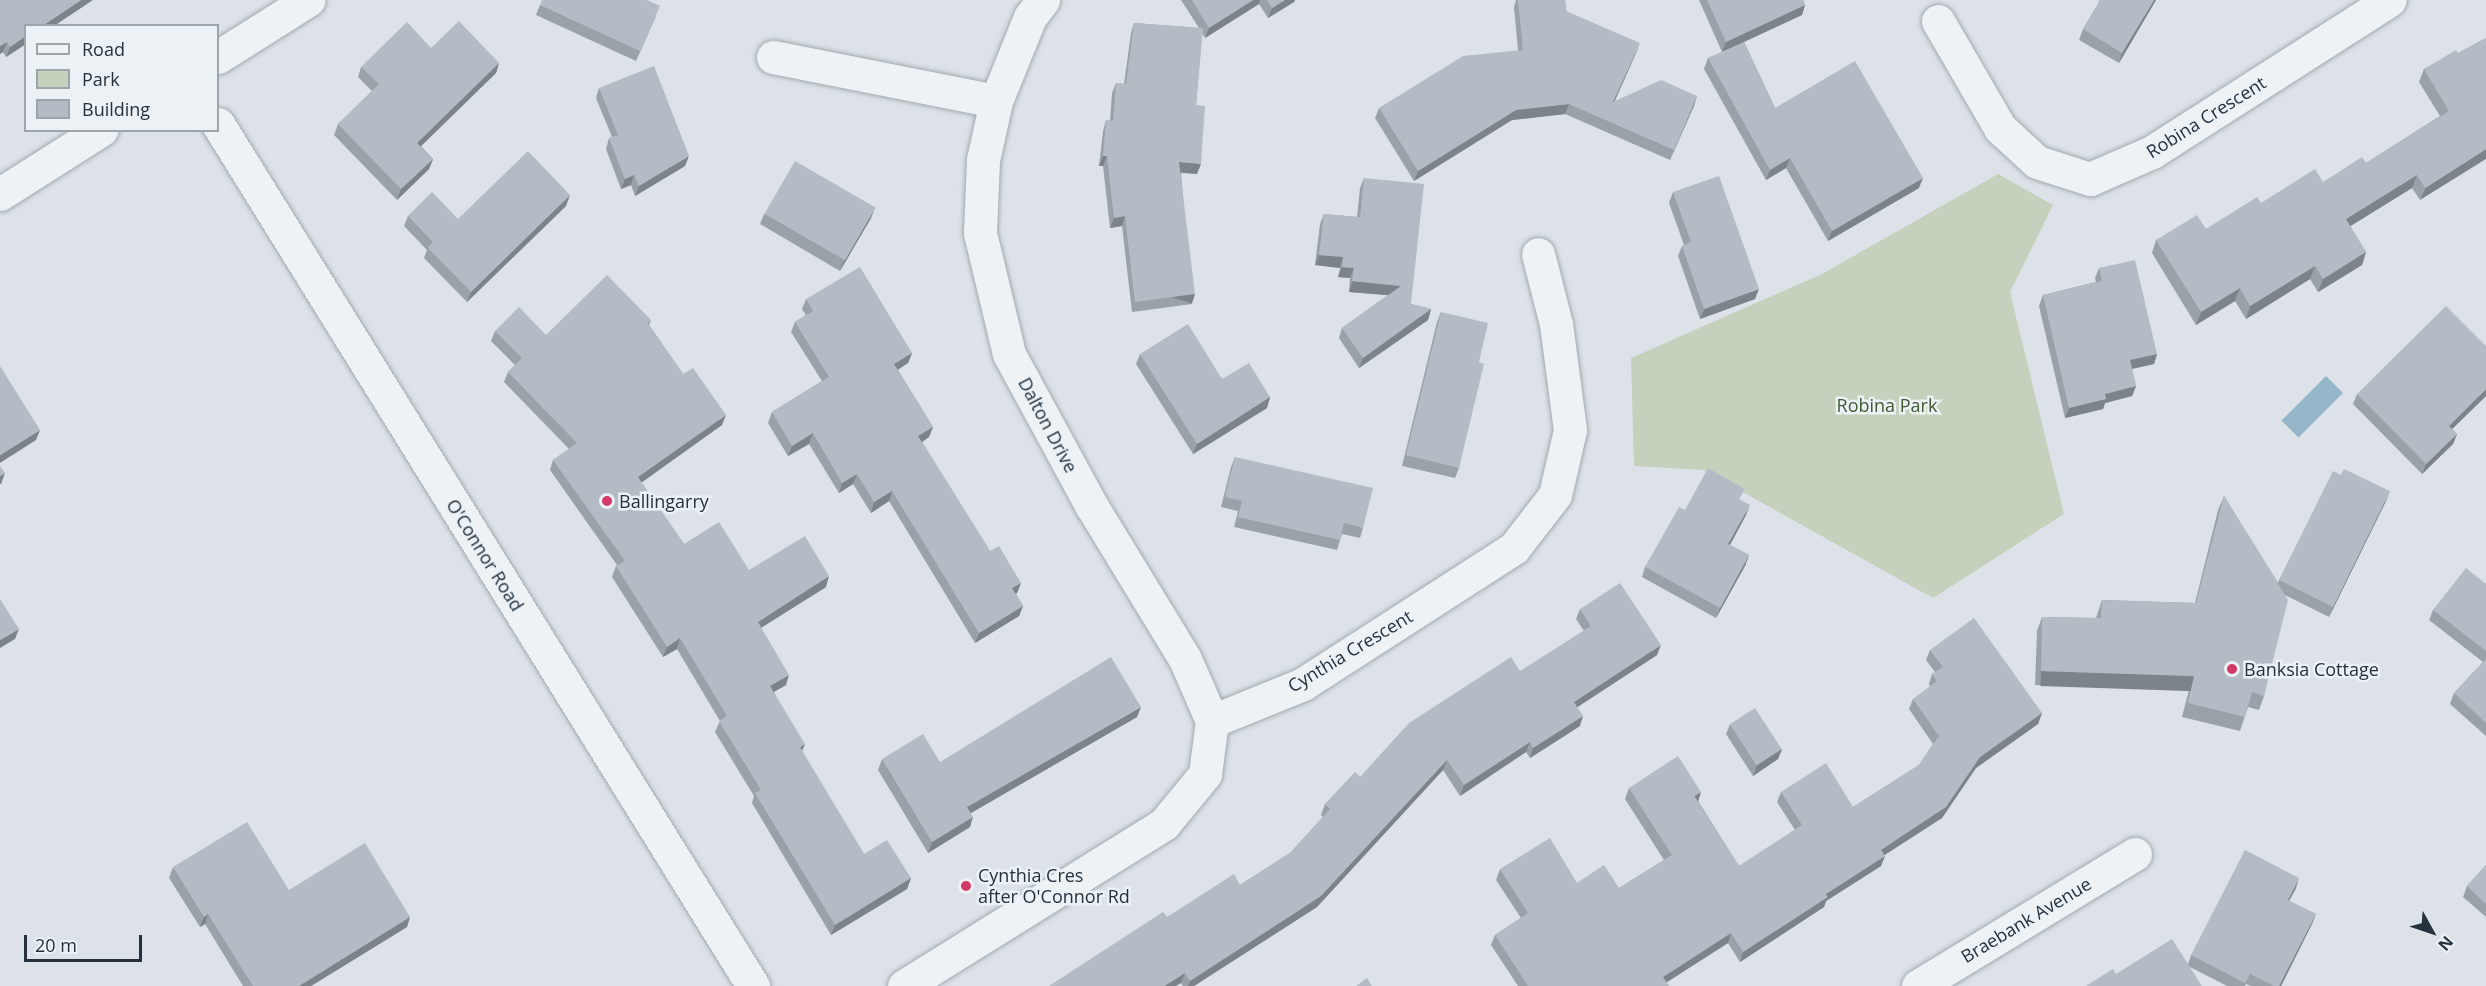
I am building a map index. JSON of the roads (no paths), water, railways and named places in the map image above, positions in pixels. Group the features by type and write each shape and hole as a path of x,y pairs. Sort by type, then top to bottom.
{"street":[{"path":"219,56 308,0"},
{"name":"Dalton Drive","path":"1043,0 1030,17 996,101 983,160 980,233 1009,354 1091,505 1185,659 1212,721"},
{"name":"Robina Crescent","path":"1938,21 2000,128 2037,162 2090,179 2152,152 2390,0"},
{"path":"774,57 996,101"},
{"name":"O'Connor Road","path":"219,126 753,986"},
{"path":"0,194 98,132"},
{"name":"Cynthia Crescent","path":"1212,721 1303,684 1514,548 1555,495 1570,430 1556,324 1538,254"},
{"path":"904,986 1164,824 1204,774 1212,721"},
{"name":"Braebank Avenue","path":"1918,986 2135,854"}],"water":[{"path":"2326,376 2343,393 2298,438 2281,421"}],"place":[{"name":"Ballingarry","path":"607,501"},
{"name":"Banksia Cottage","path":"2232,669"},
{"name":"Cynthia Cres after O'Connor Rd","path":"966,886"}],"park label":[{"name":"Robina Park","path":"1887,405"}]}
